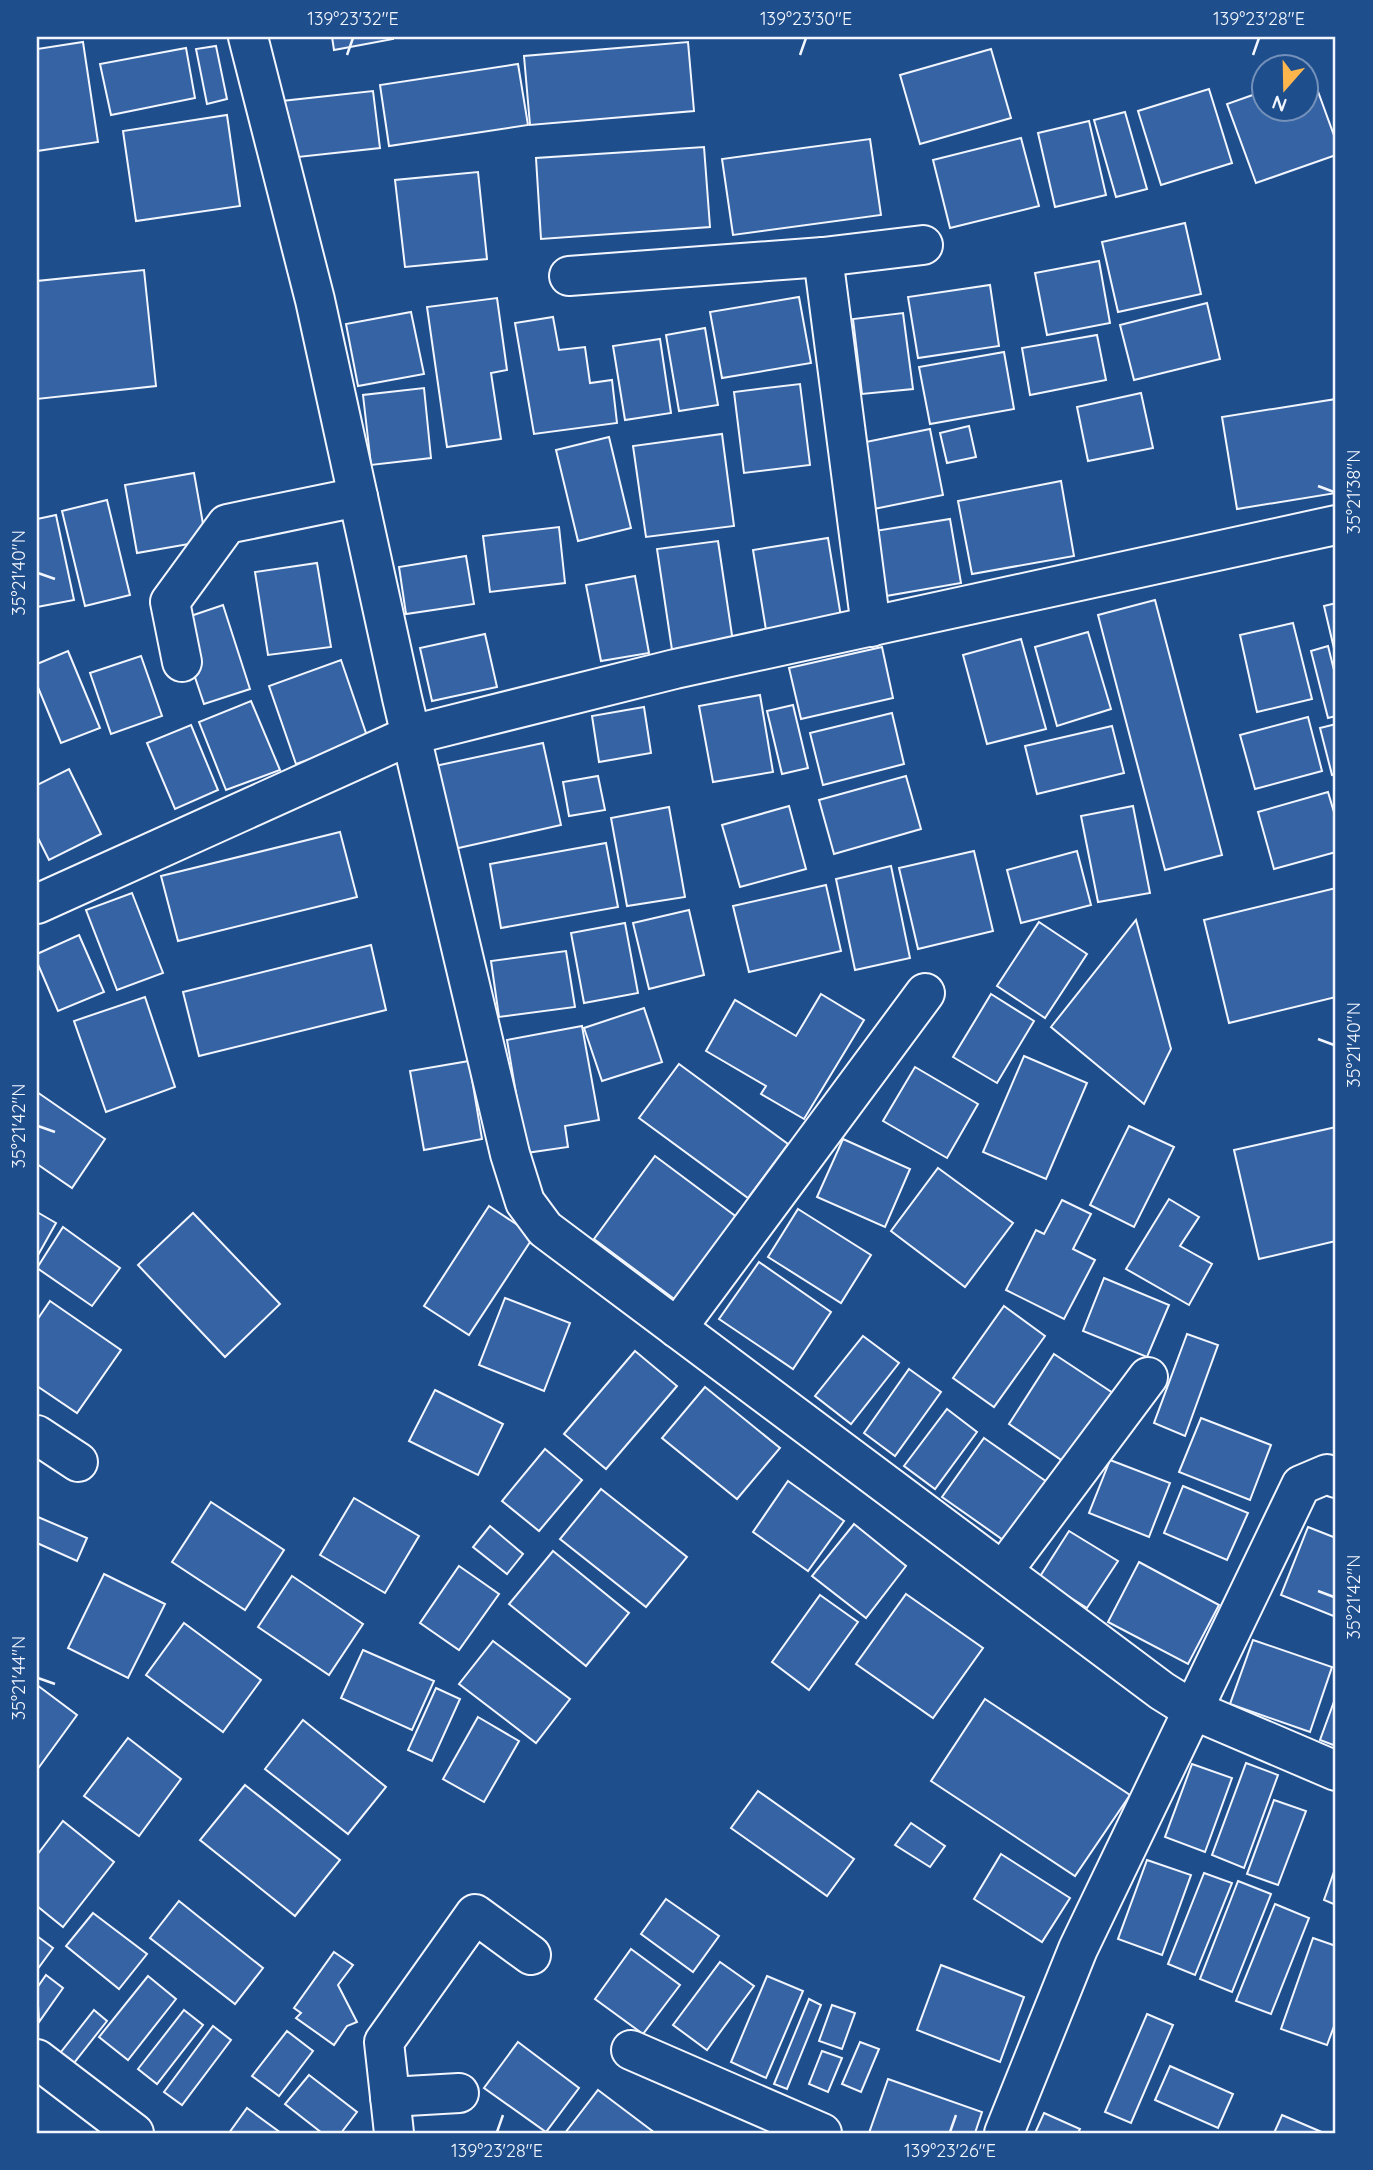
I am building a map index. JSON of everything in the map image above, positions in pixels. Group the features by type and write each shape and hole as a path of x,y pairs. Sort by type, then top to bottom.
{"street":[{"path":"248,37 316,300 411,735 510,1154 525,1202 545,1229 1162,1691 1191,1709 1336,1771"},
{"path":"569,276 823,257 923,246"},
{"path":"823,257 871,627"},
{"path":"182,662 170,602 226,524 358,497"},
{"path":"37,904 411,735 676,669 1336,525"},
{"path":"677,1328 925,993"},
{"path":"1003,1572 1148,1377"},
{"path":"37,1436 78,1462"},
{"path":"1003,2133 1078,1949 1191,1709 1301,1485 1327,1475 1336,1478"},
{"path":"459,2093 392,2115 384,2042 475,1913 531,1955"},
{"path":"631,2050 822,2133"},
{"path":"37,2059 134,2133"}],"building":[{"path":"332,37 393,37 393,39 334,50"},
{"path":"83,42 98,142 37,151 37,49"},
{"path":"688,42 694,111 530,125 524,56"},
{"path":"216,46 227,99 207,104 196,49"},
{"path":"186,48 195,98 111,115 100,64"},
{"path":"991,49 1011,118 920,144 900,75"},
{"path":"518,64 528,125 389,146 380,85"},
{"path":"1209,89 1232,163 1161,185 1138,111"},
{"path":"373,91 380,148 289,158 282,101"},
{"path":"1250,96 1250,122 1320,122 1320,97 1336,141 1336,155 1256,183 1227,104"},
{"path":"1125,112 1147,189 1116,197 1094,120"},
{"path":"227,115 240,206 136,221 123,131"},
{"path":"1089,121 1106,195 1055,207 1038,133"},
{"path":"1021,138 1039,206 950,228 933,160"},
{"path":"870,139 881,215 733,235 722,159"},
{"path":"704,147 710,227 541,239 536,158"},
{"path":"478,172 487,259 405,267 395,180"},
{"path":"1185,223 1201,294 1118,312 1102,242"},
{"path":"1099,261 1110,323 1047,335 1035,273"},
{"path":"144,270 156,386 37,399 37,281"},
{"path":"990,285 999,346 918,358 908,297"},
{"path":"799,297 811,363 722,378 710,312"},
{"path":"497,298 507,370 491,373 501,439 447,447 427,307"},
{"path":"1207,303 1220,359 1134,380 1120,325"},
{"path":"411,312 424,374 358,386 346,324"},
{"path":"903,313 913,389 862,394 853,319"},
{"path":"553,317 559,350 585,347 590,383 612,380 617,423 534,434 515,323"},
{"path":"705,328 718,405 679,411 666,335"},
{"path":"1097,335 1106,380 1030,395 1022,348"},
{"path":"660,339 671,413 625,420 613,346"},
{"path":"1004,352 1014,409 930,424 919,367"},
{"path":"800,384 810,465 744,473 734,392"},
{"path":"424,388 431,458 371,465 363,395"},
{"path":"1141,393 1153,448 1088,461 1077,407"},
{"path":"1336,399 1336,493 1237,509 1222,417"},
{"path":"969,426 976,457 947,463 940,433"},
{"path":"930,429 943,495 874,509 861,443"},
{"path":"722,434 734,526 646,537 633,446"},
{"path":"609,437 631,528 578,541 556,450"},
{"path":"194,473 206,541 137,553 125,485"},
{"path":"1061,481 1074,556 972,574 958,501"},
{"path":"107,500 130,595 85,606 62,511"},
{"path":"56,515 74,600 37,607 37,519"},
{"path":"950,519 961,583 886,596 875,531"},
{"path":"559,527 565,583 490,592 483,536"},
{"path":"828,538 841,617 766,630 753,550"},
{"path":"718,541 733,642 672,650 657,549"},
{"path":"466,556 474,604 406,614 399,567"},
{"path":"317,563 331,647 268,655 255,572"},
{"path":"635,576 649,653 601,661 586,585"},
{"path":"1155,600 1222,855 1165,870 1098,615"},
{"path":"1336,603 1336,657 1324,606"},
{"path":"223,605 250,689 204,704 176,621"},
{"path":"1293,623 1312,699 1257,712 1240,635"},
{"path":"1088,632 1111,709 1057,726 1035,647"},
{"path":"485,634 497,687 432,701 420,648"},
{"path":"1021,639 1046,729 987,744 963,655"},
{"path":"1328,646 1336,678 1336,716 1328,718 1311,651"},
{"path":"882,647 893,698 801,719 789,668"},
{"path":"68,651 100,728 61,743 37,685 37,664"},
{"path":"141,656 162,716 111,734 90,673"},
{"path":"341,660 368,739 296,764 269,686"},
{"path":"760,695 773,772 713,782 699,706"},
{"path":"251,701 280,770 226,790 199,722"},
{"path":"793,705 808,768 782,774 767,711"},
{"path":"644,707 651,753 599,762 592,716"},
{"path":"892,713 904,764 823,785 810,733"},
{"path":"1308,717 1322,771 1255,789 1240,735"},
{"path":"1336,724 1336,774 1332,775 1320,728"},
{"path":"191,725 218,790 175,809 147,743"},
{"path":"1112,726 1124,773 1037,794 1025,746"},
{"path":"543,743 561,825 454,849 435,766"},
{"path":"69,769 101,834 49,860 37,836 37,785"},
{"path":"598,776 605,810 569,816 563,782"},
{"path":"906,776 921,829 834,854 819,800"},
{"path":"1328,792 1336,819 1336,852 1274,869 1258,812"},
{"path":"789,806 806,869 740,887 722,825"},
{"path":"1133,806 1150,893 1098,902 1081,816"},
{"path":"669,807 685,897 627,906 611,818"},
{"path":"340,832 357,897 178,941 161,876"},
{"path":"606,843 618,907 501,928 490,864"},
{"path":"974,851 993,931 918,949 899,868"},
{"path":"1077,851 1091,905 1021,923 1007,870"},
{"path":"891,866 910,958 855,970 836,879"},
{"path":"826,885 841,951 749,972 733,906"},
{"path":"1336,888 1336,997 1229,1023 1204,920"},
{"path":"132,893 163,973 117,990 86,910"},
{"path":"689,910 704,975 649,989 633,923"},
{"path":"1136,920 1171,1049 1144,1104 1051,1027"},
{"path":"1039,922 1087,954 1045,1018 997,986"},
{"path":"625,923 638,993 584,1003 571,933"},
{"path":"79,935 104,992 58,1011 37,962 37,954"},
{"path":"371,945 386,1010 199,1056 183,992"},
{"path":"566,951 575,1007 499,1017 491,961"},
{"path":"821,994 864,1020 804,1119 761,1094 766,1086 706,1051 735,1000 796,1036"},
{"path":"991,994 1034,1021 997,1083 953,1057"},
{"path":"145,997 175,1087 106,1112 74,1021"},
{"path":"644,1008 662,1062 602,1081 584,1028"},
{"path":"582,1026 599,1120 565,1126 568,1147 526,1153 507,1040"},
{"path":"1024,1056 1087,1083 1046,1179 983,1152"},
{"path":"469,1061 482,1139 424,1150 410,1071"},
{"path":"679,1064 788,1144 748,1198 639,1118"},
{"path":"915,1067 978,1104 947,1158 883,1121"},
{"path":"37,1092 105,1139 72,1188 37,1164"},
{"path":"1129,1126 1174,1147 1134,1227 1090,1205"},
{"path":"1336,1127 1336,1241 1259,1259 1234,1150"},
{"path":"843,1139 910,1169 885,1227 817,1197"},
{"path":"655,1156 738,1218 677,1301 594,1239"},
{"path":"938,1168 1013,1223 965,1287 891,1231"},
{"path":"1169,1199 1199,1217 1180,1246 1212,1264 1189,1305 1126,1269"},
{"path":"1062,1200 1091,1214 1073,1249 1095,1260 1064,1319 1006,1290 1036,1230 1044,1234"},
{"path":"489,1206 534,1236 469,1335 424,1306"},
{"path":"798,1209 871,1255 841,1303 768,1257"},
{"path":"37,1212 56,1223 37,1257"},
{"path":"193,1213 280,1304 225,1357 138,1265"},
{"path":"63,1227 120,1268 92,1306 37,1268"},
{"path":"759,1262 831,1312 793,1369 719,1319"},
{"path":"1104,1278 1169,1305 1147,1357 1083,1331"},
{"path":"505,1298 570,1323 544,1391 479,1365"},
{"path":"50,1301 121,1350 77,1413 37,1386 37,1320"},
{"path":"1004,1306 1045,1336 994,1407 953,1378"},
{"path":"1187,1334 1218,1345 1185,1436 1154,1423"},
{"path":"863,1336 899,1363 851,1424 815,1396"},
{"path":"635,1351 677,1386 606,1469 564,1434"},
{"path":"1054,1354 1116,1395 1070,1466 1009,1424"},
{"path":"909,1369 941,1392 895,1456 864,1433"},
{"path":"705,1387 780,1448 737,1499 662,1438"},
{"path":"435,1390 503,1424 478,1475 409,1441"},
{"path":"947,1409 977,1432 935,1489 904,1466"},
{"path":"1201,1418 1271,1445 1250,1500 1179,1472"},
{"path":"984,1438 1047,1482 1006,1542 942,1497"},
{"path":"545,1449 582,1480 539,1531 502,1501"},
{"path":"1110,1460 1170,1483 1149,1537 1089,1513"},
{"path":"788,1481 844,1521 808,1571 753,1532"},
{"path":"1183,1486 1248,1513 1227,1560 1164,1533"},
{"path":"601,1489 687,1557 646,1607 560,1539"},
{"path":"354,1498 419,1536 385,1593 320,1555"},
{"path":"211,1502 284,1550 245,1610 172,1562"},
{"path":"38,1517 87,1538 77,1561 37,1543"},
{"path":"854,1524 906,1566 866,1618 812,1576"},
{"path":"490,1526 523,1554 507,1574 473,1547"},
{"path":"1308,1527 1336,1538 1336,1617 1281,1595"},
{"path":"1069,1531 1118,1561 1087,1608 1039,1578"},
{"path":"553,1551 629,1613 586,1666 509,1604"},
{"path":"1139,1562 1219,1605 1188,1664 1108,1622"},
{"path":"459,1566 499,1594 459,1650 420,1623"},
{"path":"104,1574 165,1604 128,1678 68,1648"},
{"path":"292,1576 363,1624 329,1675 258,1627"},
{"path":"906,1594 983,1648 933,1718 856,1664"},
{"path":"820,1595 858,1622 809,1690 772,1662"},
{"path":"184,1623 261,1680 223,1732 146,1675"},
{"path":"1253,1640 1332,1667 1310,1732 1230,1704"},
{"path":"493,1641 570,1699 536,1743 459,1684"},
{"path":"363,1650 434,1681 412,1730 341,1698"},
{"path":"37,1685 77,1715 37,1770"},
{"path":"436,1688 460,1699 432,1761 408,1750"},
{"path":"1336,1696 1336,1746 1320,1740"},
{"path":"985,1699 1130,1795 1075,1876 931,1781"},
{"path":"478,1717 519,1741 484,1802 443,1779"},
{"path":"303,1720 386,1787 348,1834 265,1769"},
{"path":"128,1738 181,1779 139,1836 84,1796"},
{"path":"1246,1763 1278,1775 1244,1868 1212,1855"},
{"path":"1192,1764 1232,1778 1205,1852 1165,1837"},
{"path":"245,1785 340,1860 295,1916 200,1840"},
{"path":"758,1791 854,1859 827,1896 731,1828"},
{"path":"1274,1800 1306,1811 1278,1885 1247,1874"},
{"path":"63,1821 114,1862 63,1927 37,1906 37,1855"},
{"path":"911,1823 945,1846 930,1867 895,1845"},
{"path":"1001,1854 1070,1898 1042,1942 974,1899"},
{"path":"1147,1860 1191,1875 1162,1955 1118,1939"},
{"path":"1336,1866 1336,1905 1324,1900"},
{"path":"1204,1873 1232,1883 1195,1975 1168,1964"},
{"path":"1238,1881 1271,1894 1232,1992 1200,1979"},
{"path":"666,1899 719,1936 693,1972 641,1934"},
{"path":"179,1901 263,1968 235,2004 150,1938"},
{"path":"1275,1904 1309,1918 1271,2014 1236,2001"},
{"path":"93,1913 147,1954 119,1989 66,1946"},
{"path":"37,1936 53,1948 37,1970"},
{"path":"1313,1938 1336,1946 1336,2021 1327,2045 1281,2029"},
{"path":"631,1949 680,1985 643,2034 595,1999"},
{"path":"334,1952 353,1965 338,1985 357,2022 347,2026 334,2045 296,2018 301,2013 294,2008"},
{"path":"720,1962 754,1986 707,2050 673,2025"},
{"path":"941,1965 1024,1997 1000,2062 917,2030"},
{"path":"46,1975 63,1988 39,2022 37,1988"},
{"path":"148,1976 176,1999 128,2060 99,2037"},
{"path":"767,1976 803,1991 766,2078 731,2062"},
{"path":"809,1999 821,2005 787,2089 774,2084"},
{"path":"832,2005 855,2013 842,2049 819,2041"},
{"path":"94,2010 107,2021 70,2068 57,2057"},
{"path":"184,2010 203,2025 157,2084 138,2069"},
{"path":"1147,2014 1173,2025 1131,2123 1105,2112"},
{"path":"213,2026 231,2040 182,2105 164,2092"},
{"path":"287,2031 313,2051 279,2096 252,2076"},
{"path":"518,2042 579,2088 546,2132 484,2088"},
{"path":"860,2042 879,2049 861,2092 842,2084"},
{"path":"822,2051 842,2058 828,2092 809,2084"},
{"path":"1170,2066 1233,2094 1218,2128 1155,2100"},
{"path":"309,2075 357,2112 341,2133 322,2133 285,2104"},
{"path":"888,2079 982,2112 975,2133 869,2133"},
{"path":"598,2090 655,2133 565,2133"},
{"path":"247,2108 281,2133 229,2133"},
{"path":"1044,2113 1080,2129 1078,2133 1035,2133"},
{"path":"1282,2115 1324,2133 1274,2133"}]}
